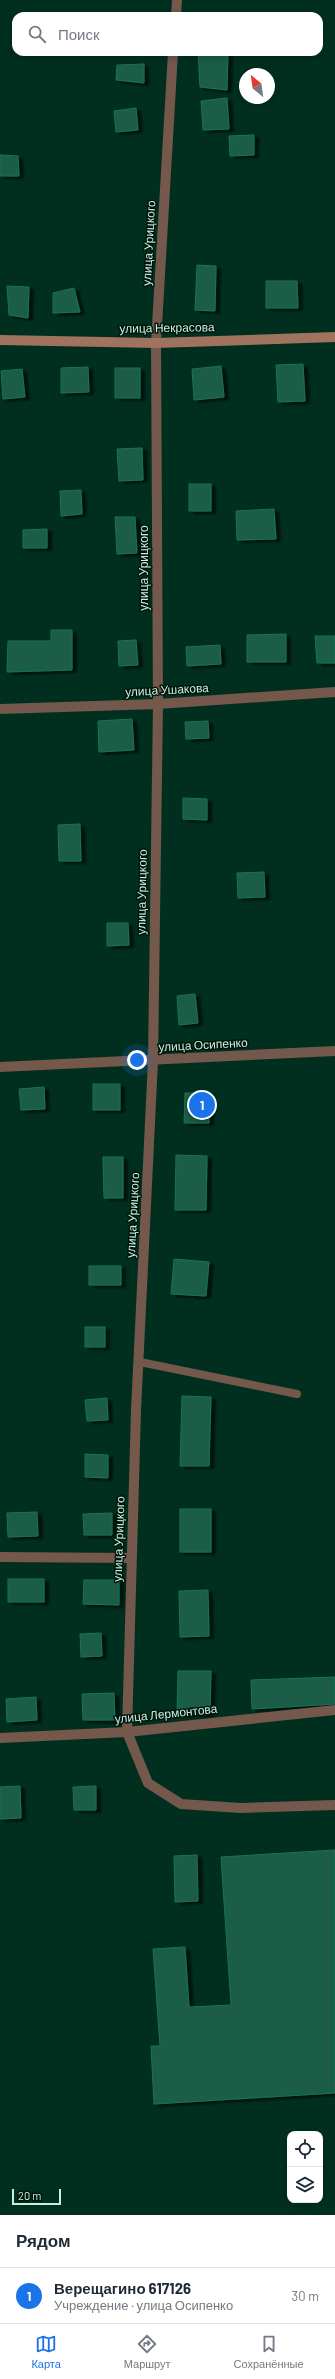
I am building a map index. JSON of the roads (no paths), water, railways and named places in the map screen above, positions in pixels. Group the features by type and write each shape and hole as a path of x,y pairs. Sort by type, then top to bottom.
{"street":[{"path":"176,0 176,12"},
{"name":"улица Урицкого","path":"127,1732 131,1558 153,1061 158,704 156,343 173,56"},
{"name":"улица Некрасова","path":"0,340 156,343 335,336"},
{"name":"улица Ушакова","path":"0,709 158,704 335,692"},
{"name":"улица Осипенко","path":"0,1067 153,1061 335,1051"},
{"path":"0,1557 131,1558"},
{"name":"улица Лермонтова","path":"0,1738 127,1732 335,1710"},
{"path":"127,1732 148,1783 180,1804 240,1808 335,1805"}],"lane":[{"path":"140,1362 297,1394"}],"place":[{"name":"Верещагино 617126","path":"202,1105"}]}
